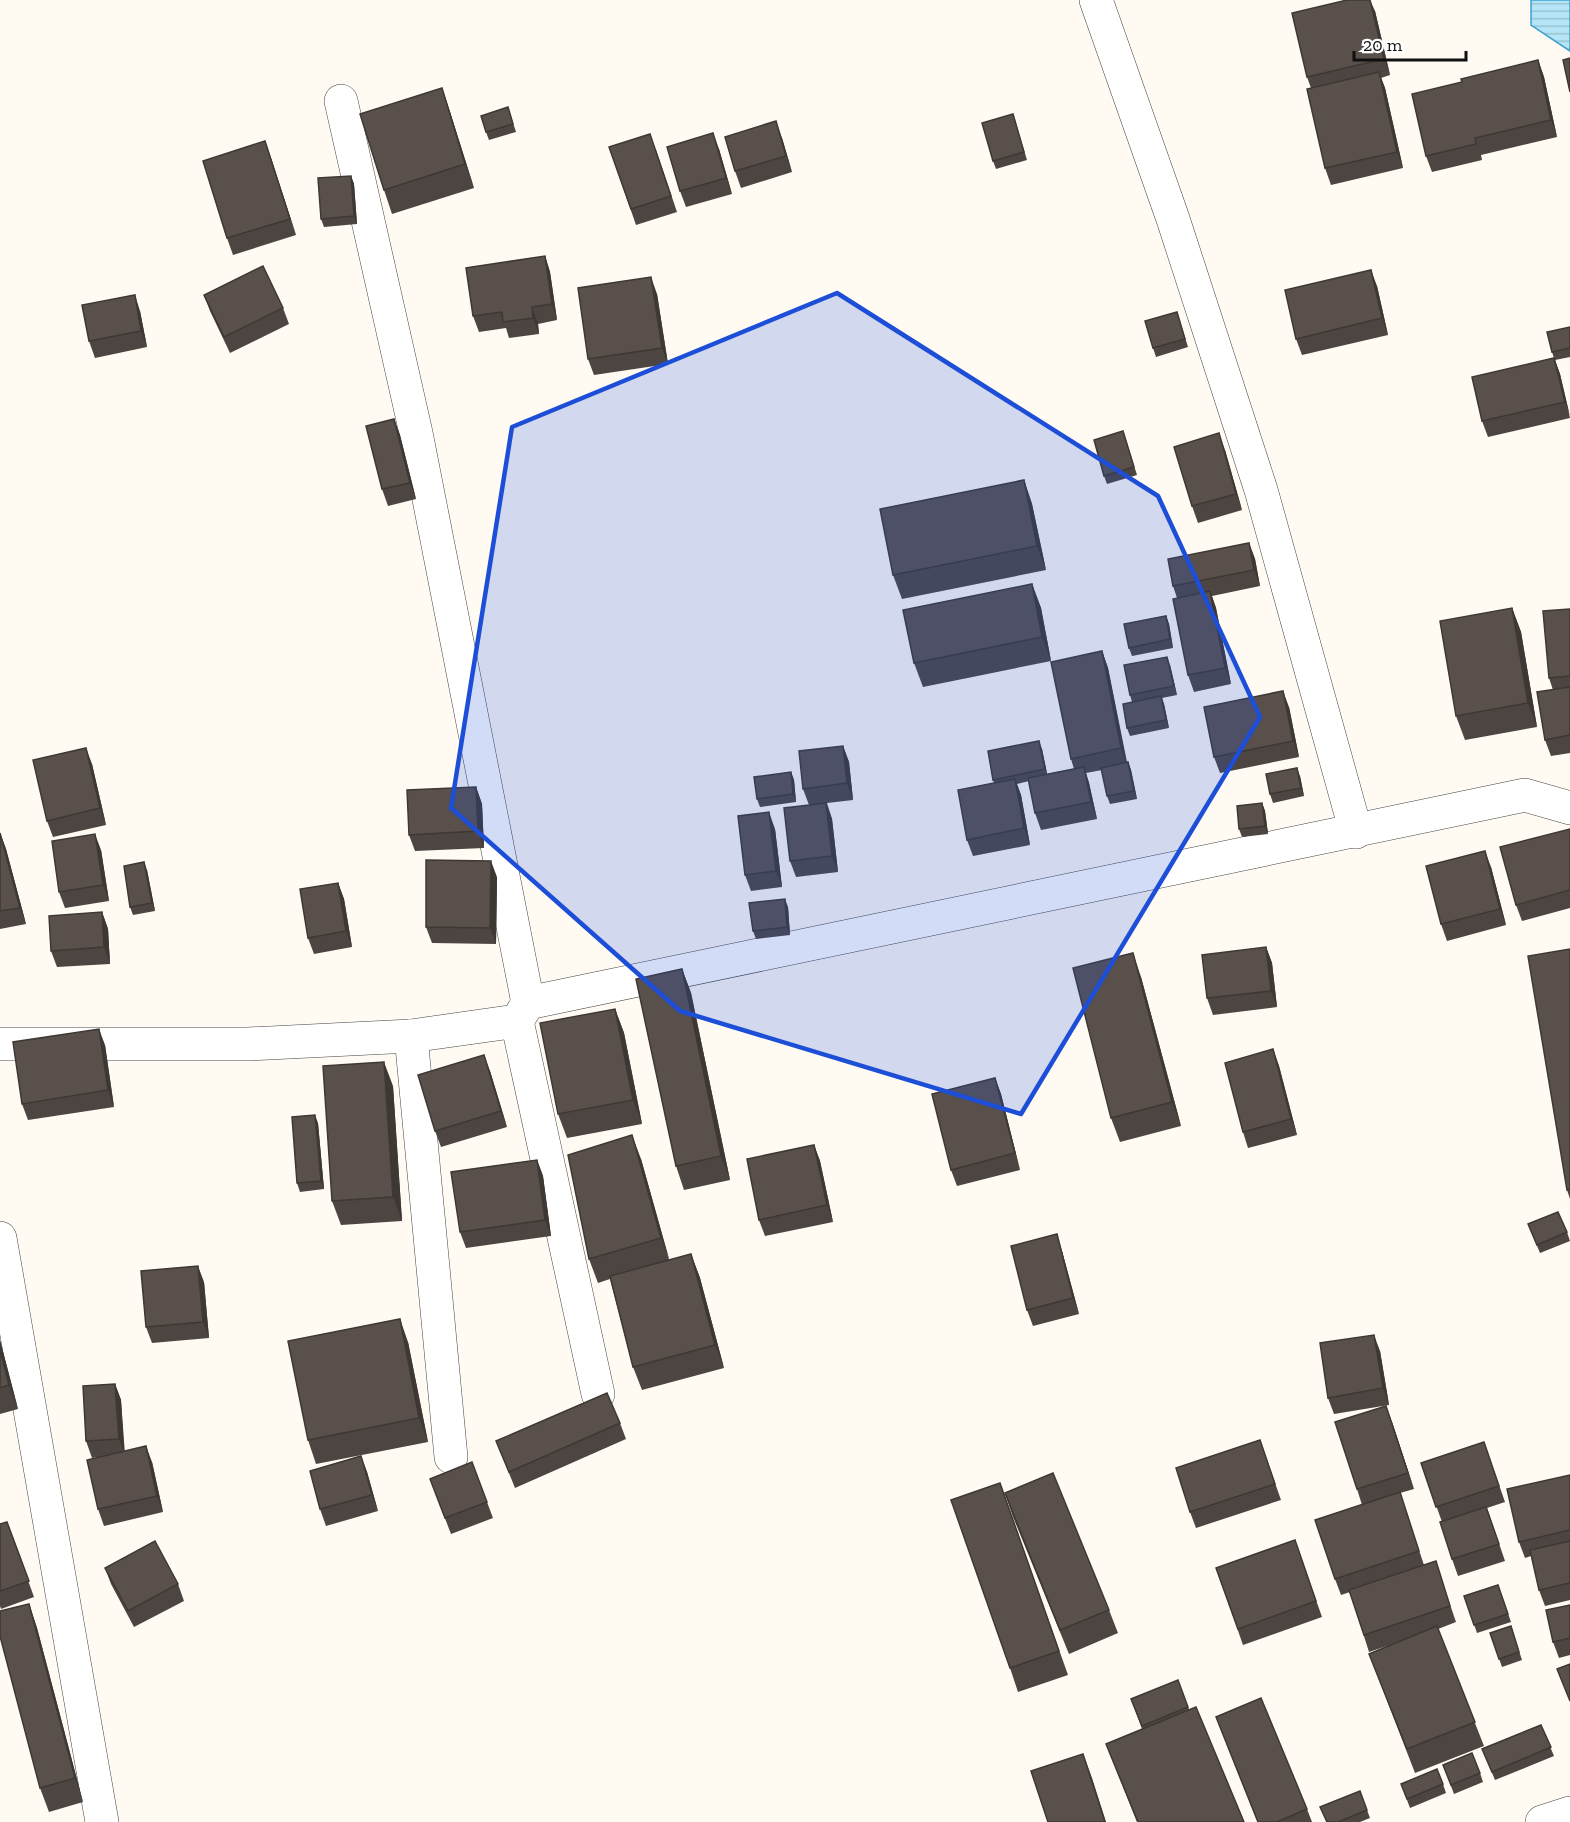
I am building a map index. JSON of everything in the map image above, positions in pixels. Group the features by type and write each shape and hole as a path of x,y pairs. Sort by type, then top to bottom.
{"street":[{"path":"1096,0 1173,219 1261,490 1356,832"},
{"path":"341,101 416,433 522,1012 598,1394"},
{"path":"0,1044 248,1044 411,1035 1525,795 1570,808"},
{"path":"411,1035 451,1457"},
{"path":"0,1238 102,1822"},
{"path":"1542,1822 1570,1813"}],"highlighted area":[{"path":"837,293 1158,496 1260,717 1021,1114 680,1011 451,808 512,427"}],"water":[{"path":"1531,0 1570,0 1570,51 1531,25"}],"building":[{"path":"1347,0 1370,0 1384,59 1307,77 1292,13"},
{"path":"1570,58 1570,92 1563,60"},
{"path":"1538,60 1551,120 1475,138 1476,144 1426,156 1412,94"},
{"path":"1379,72 1397,152 1325,168 1307,89"},
{"path":"442,88 465,164 384,190 360,114"},
{"path":"508,107 513,124 486,132 481,116"},
{"path":"1013,114 1024,152 993,161 982,123"},
{"path":"776,121 786,156 735,171 725,137"},
{"path":"713,133 726,178 680,191 667,147"},
{"path":"650,134 671,196 631,209 609,147"},
{"path":"265,141 290,219 227,238 203,161"},
{"path":"351,176 354,216 321,219 318,178"},
{"path":"545,256 552,304 532,307 533,318 503,322 502,312 473,316 466,268"},
{"path":"263,266 283,308 224,337 204,295"},
{"path":"1371,270 1382,318 1296,339 1285,290"},
{"path":"651,277 662,348 588,359 578,288"},
{"path":"135,295 141,331 89,341 82,305"},
{"path":"1177,312 1185,339 1153,348 1145,321"},
{"path":"1570,327 1570,348 1552,352 1547,332"},
{"path":"1554,358 1565,402 1482,421 1472,377"},
{"path":"394,419 410,483 382,489 366,426"},
{"path":"1123,431 1134,467 1104,476 1094,440"},
{"path":"1219,433 1236,494 1192,506 1174,447"},
{"path":"1024,480 1037,546 893,575 880,509"},
{"path":"1249,543 1254,570 1173,586 1168,559"},
{"path":"1032,584 1042,637 914,663 903,610"},
{"path":"1210,591 1225,668 1188,675 1173,599"},
{"path":"1512,608 1528,703 1456,716 1440,621"},
{"path":"1570,609 1570,676 1549,678 1543,611"},
{"path":"1166,616 1170,639 1129,648 1124,624"},
{"path":"1102,651 1121,748 1071,759 1051,662"},
{"path":"1167,657 1174,686 1130,695 1124,665"},
{"path":"1570,687 1570,735 1545,740 1537,692"},
{"path":"1283,691 1293,741 1214,757 1204,707"},
{"path":"1161,696 1166,720 1127,728 1123,704"},
{"path":"1039,741 1045,769 993,780 988,751"},
{"path":"843,746 847,783 803,789 799,751"},
{"path":"86,748 100,808 47,821 33,760"},
{"path":"1128,762 1134,791 1107,796 1101,768"},
{"path":"1084,767 1091,802 1035,813 1028,778"},
{"path":"1297,768 1301,788 1270,794 1266,774"},
{"path":"791,772 793,794 757,799 754,777"},
{"path":"1015,779 1024,828 967,840 958,790"},
{"path":"476,787 478,831 409,835 407,790"},
{"path":"826,803 832,856 790,861 784,808"},
{"path":"1262,803 1265,826 1239,829 1237,806"},
{"path":"769,812 776,871 745,875 738,816"},
{"path":"1570,829 1570,890 1516,905 1500,847"},
{"path":"0,833 20,908 0,911"},
{"path":"95,834 103,885 59,892 52,841"},
{"path":"1485,851 1500,909 1441,924 1426,866"},
{"path":"426,860 491,861 490,928 426,927"},
{"path":"144,862 152,903 130,907 124,866"},
{"path":"338,883 346,931 308,938 300,889"},
{"path":"785,899 787,927 753,931 749,903"},
{"path":"102,912 104,947 51,951 49,916"},
{"path":"1266,947 1271,991 1207,998 1202,955"},
{"path":"1570,949 1570,1189 1567,1190 1528,956"},
{"path":"1133,953 1172,1102 1111,1118 1073,968"},
{"path":"682,969 721,1156 676,1166 636,979"},
{"path":"615,1009 633,1100 558,1114 540,1023"},
{"path":"99,1029 108,1090 22,1104 13,1042"},
{"path":"1273,1049 1291,1119 1243,1132 1225,1063"},
{"path":"484,1055 501,1111 435,1131 418,1075"},
{"path":"384,1062 393,1197 332,1201 323,1066"},
{"path":"995,1078 1015,1153 951,1170 932,1094"},
{"path":"315,1115 321,1181 297,1183 292,1117"},
{"path":"632,1135 661,1238 589,1259 568,1155"},
{"path":"814,1145 827,1205 759,1220 747,1159"},
{"path":"537,1160 545,1220 460,1232 451,1172"},
{"path":"1558,1212 1567,1232 1537,1245 1528,1224"},
{"path":"1057,1234 1073,1298 1027,1310 1011,1246"},
{"path":"691,1254 715,1345 633,1367 610,1276"},
{"path":"198,1266 203,1322 146,1327 141,1271"},
{"path":"400,1319 419,1418 308,1440 288,1341"},
{"path":"1374,1335 1383,1388 1328,1398 1320,1343"},
{"path":"0,1350 9,1385 0,1388"},
{"path":"115,1384 119,1439 86,1441 83,1386"},
{"path":"607,1393 620,1423 509,1472 496,1441"},
{"path":"1386,1406 1408,1473 1357,1489 1335,1422"},
{"path":"1260,1440 1275,1484 1190,1512 1176,1468"},
{"path":"1484,1442 1499,1486 1436,1507 1421,1463"},
{"path":"146,1446 157,1496 98,1509 87,1460"},
{"path":"361,1456 372,1495 320,1509 310,1471"},
{"path":"472,1462 487,1502 445,1518 430,1479"},
{"path":"1053,1473 1109,1610 1060,1630 1005,1493"},
{"path":"1570,1475 1570,1530 1519,1542 1507,1489"},
{"path":"1000,1483 1059,1651 1010,1668 951,1500"},
{"path":"1400,1492 1419,1551 1335,1579 1315,1520"},
{"path":"1486,1507 1499,1544 1452,1559 1440,1522"},
{"path":"7,1522 29,1581 0,1591 0,1524"},
{"path":"1295,1540 1316,1601 1238,1629 1216,1568"},
{"path":"155,1541 178,1584 128,1611 105,1568"},
{"path":"1570,1541 1570,1583 1539,1590 1530,1550"},
{"path":"1436,1561 1450,1606 1364,1635 1349,1590"},
{"path":"1498,1585 1508,1614 1474,1625 1464,1596"},
{"path":"29,1604 75,1778 40,1788 0,1636 0,1611"},
{"path":"1570,1605 1570,1638 1553,1642 1546,1610"},
{"path":"1437,1626 1475,1722 1407,1749 1369,1654"},
{"path":"1511,1626 1519,1652 1499,1659 1490,1633"},
{"path":"1570,1664 1570,1701 1557,1669"},
{"path":"1178,1680 1188,1707 1142,1726 1131,1699"},
{"path":"1261,1698 1307,1809 1277,1822 1258,1822 1216,1717"},
{"path":"1196,1707 1244,1822 1138,1822 1106,1744"},
{"path":"1541,1725 1551,1747 1492,1772 1482,1749"},
{"path":"1472,1753 1480,1773 1451,1785 1443,1765"},
{"path":"1083,1754 1105,1822 1048,1822 1031,1771"},
{"path":"1437,1769 1443,1784 1407,1799 1401,1784"},
{"path":"1360,1791 1367,1810 1338,1822 1327,1822 1320,1807"}]}
